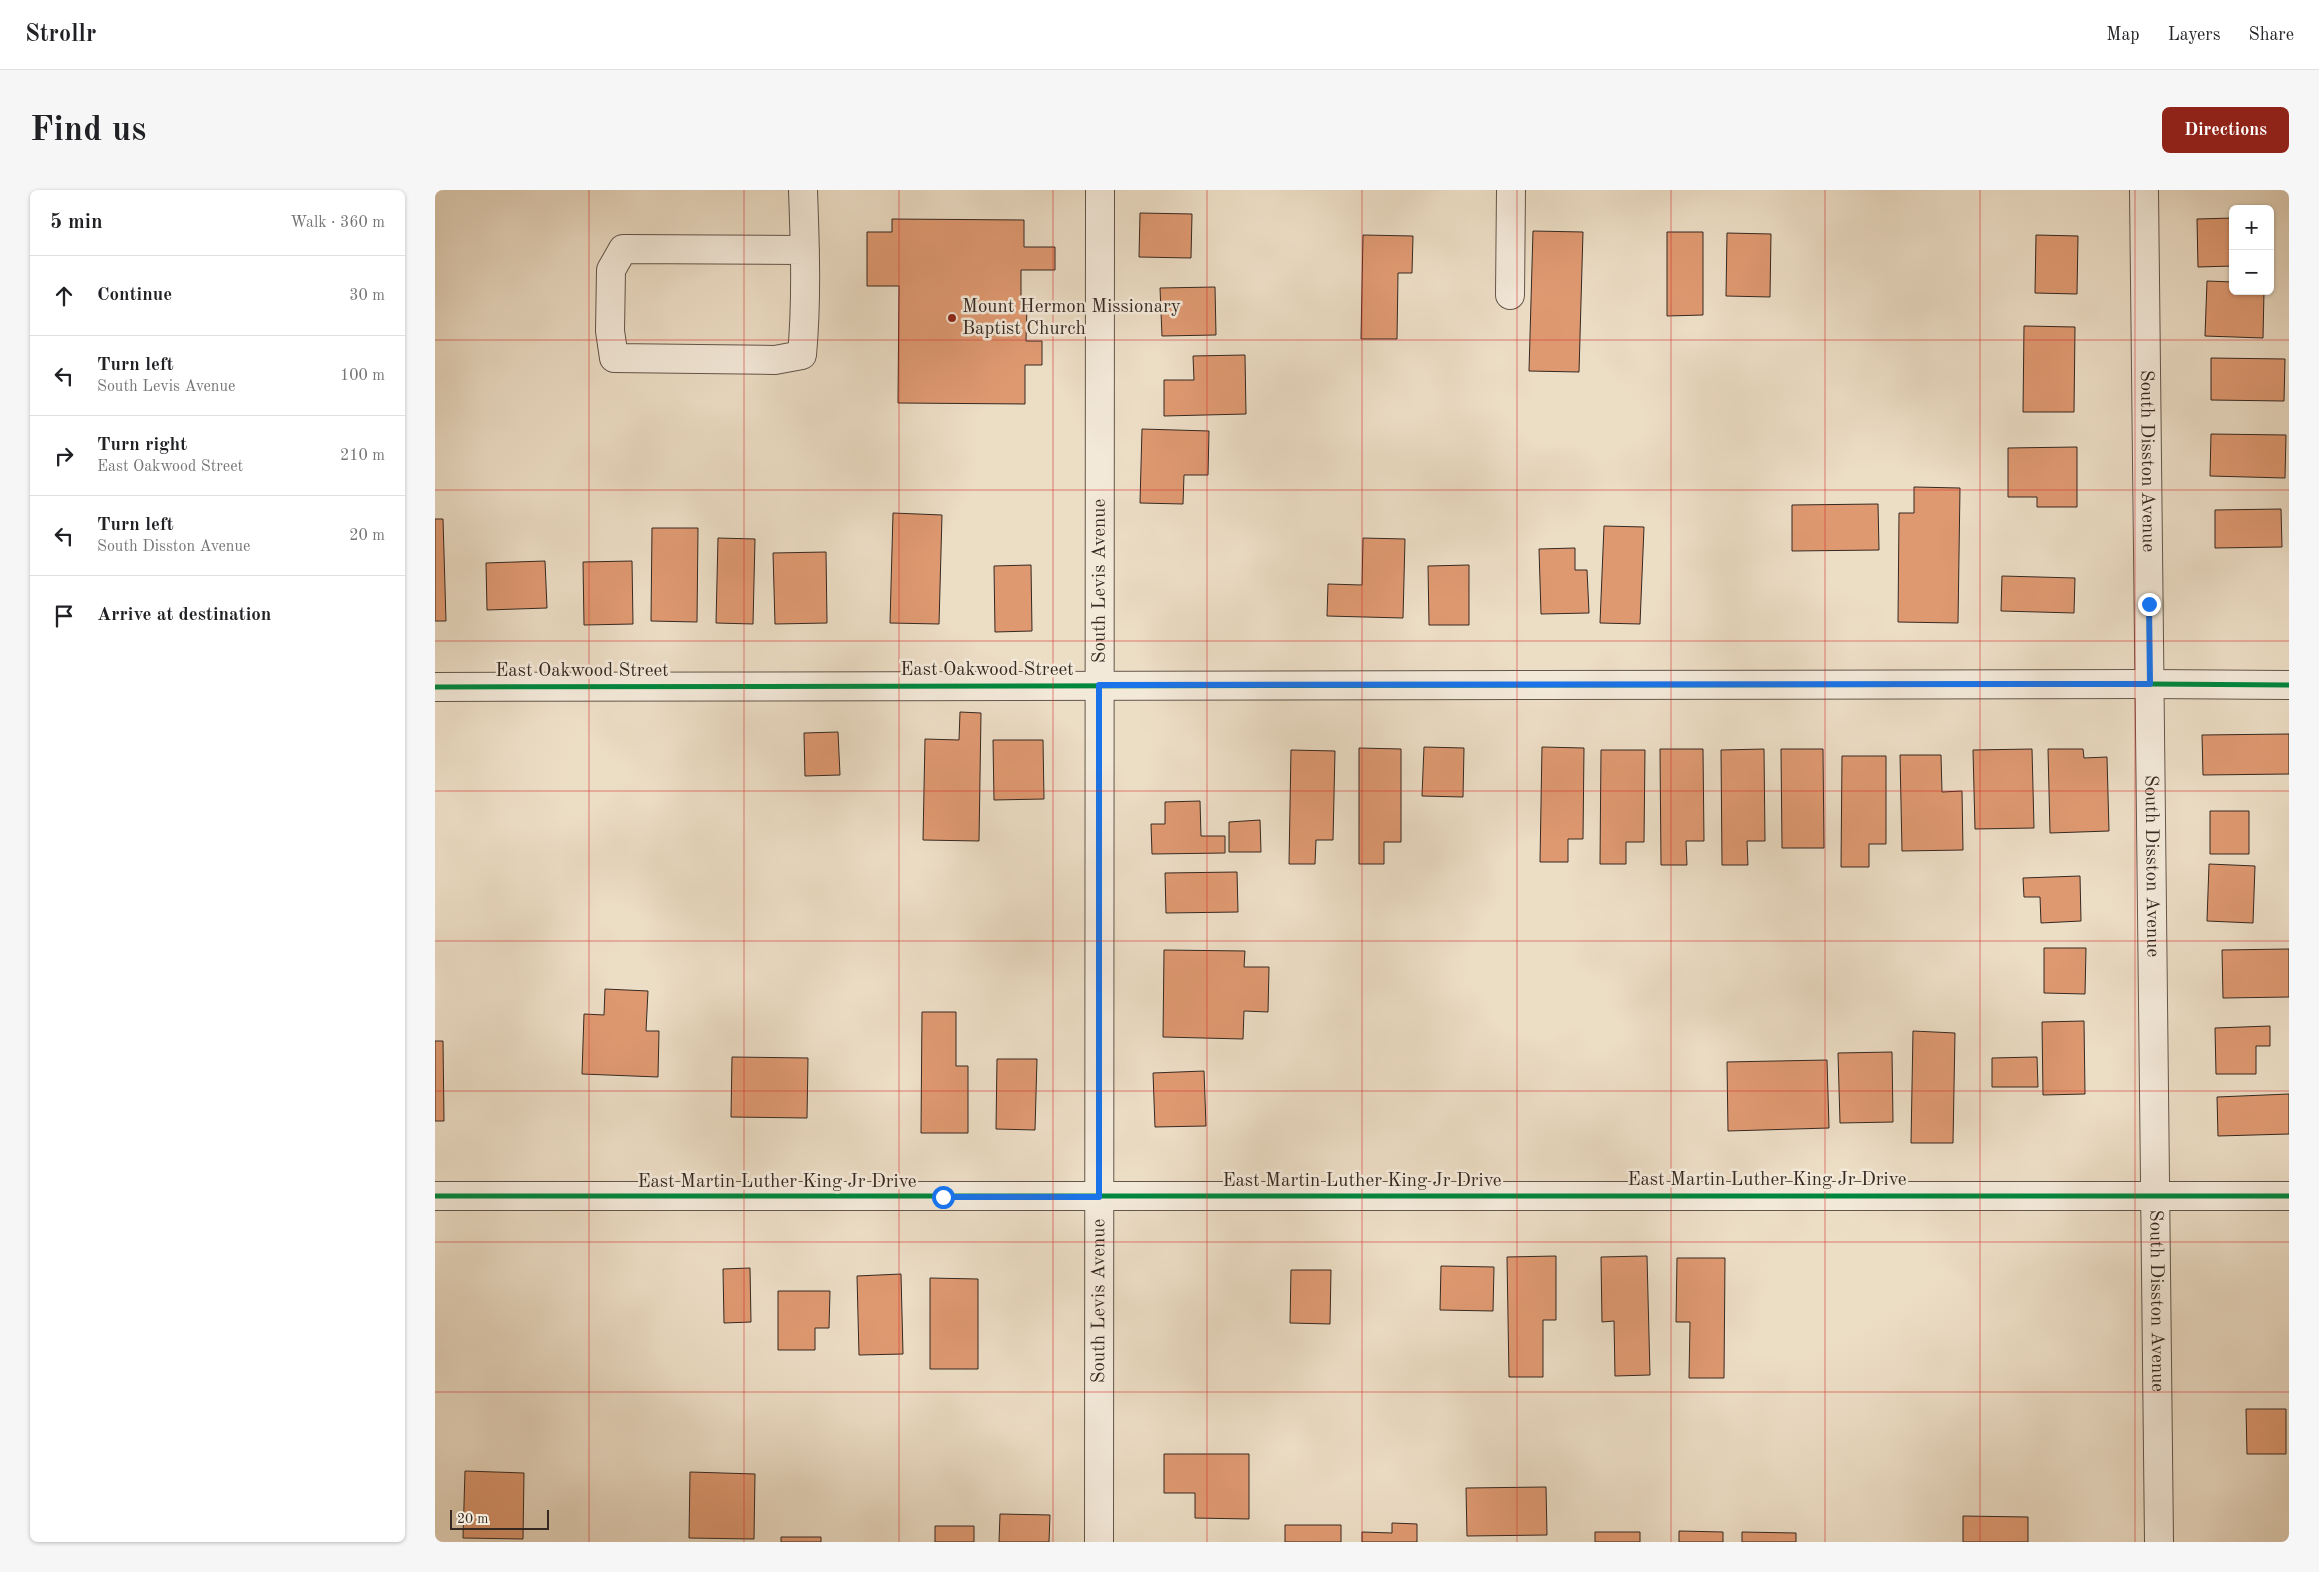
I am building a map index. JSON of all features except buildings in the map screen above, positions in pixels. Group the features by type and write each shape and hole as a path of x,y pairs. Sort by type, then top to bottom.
{"street":[{"path":"803,190 805,250 806,316 802,355 775,360 614,358 610,331 611,270 623,249 805,250"},
{"name":"South Levis Avenue","path":"1099,1542 1100,190"},
{"path":"1510,294 1511,190"},
{"name":"South Disston Avenue","path":"2144,190 2159,1542"},
{"name":"East Oakwood Street","path":"435,687 2289,685"},
{"name":"East Martin Luther King Jr Drive","path":"435,1196 1099,1197 2156,1194 2289,1196"}],"cycle path":[{"path":"435,687 2289,685"},
{"path":"435,1196 2289,1196"}],"place":[{"name":"Mount Hermon Missionary Baptist Church","path":"952,318"}],"route":[{"path":"943,1197 1099,1197 1099,685 2150,684 2149,604"}]}
